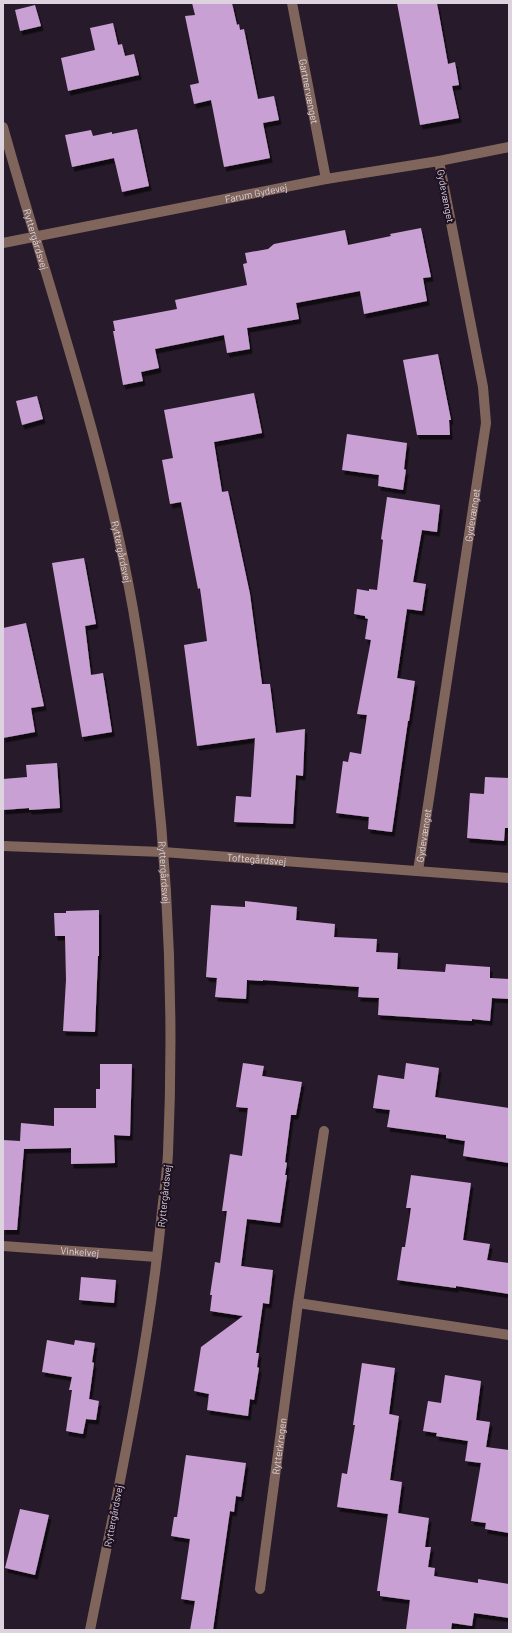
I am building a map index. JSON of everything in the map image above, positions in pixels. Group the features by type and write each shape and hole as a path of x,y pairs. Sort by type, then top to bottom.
{"street":[{"name":"Gartnervænget","path":"292,3 326,179"},
{"name":"Ryttergårdsvej","path":"3,127 94,434 130,595 149,714 163,852 170,980 168,1155 149,1317 128,1442 90,1630"},
{"name":"Farum Gydevej","path":"3,243 326,179 439,161 509,147"},
{"name":"Gydevænget","path":"418,871 486,423 483,387 439,161"},
{"name":"Toftegårdsvej","path":"3,846 163,852 509,878"},
{"name":"Rytterkrogen","path":"260,1589 298,1303 324,1131"},
{"name":"Vinkelvej","path":"3,1246 157,1257"},
{"path":"298,1303 509,1335"}],"building":[{"path":"192,3 232,3 237,25 239,24 240,30 244,29 258,99 274,96 279,120 263,123 270,158 224,167 211,100 194,104 190,85 199,83 185,16 195,15"},
{"path":"397,3 437,3 448,64 455,62 459,85 452,86 459,118 420,125"},
{"path":"35,5 41,26 20,31 15,10"},
{"path":"113,23 118,45 122,44 125,56 134,54 139,75 68,91 61,58 95,50 90,28"},
{"path":"137,129 149,186 122,192 114,158 72,167 65,135 91,130 93,136"},
{"path":"421,228 431,277 423,278 427,301 364,314 360,291 296,303 299,319 247,328 250,349 227,353 224,335 155,349 159,368 141,372 143,381 123,385 113,331 115,331 113,321 177,309 175,300 247,285 243,264 247,263 245,253 268,249 274,244 345,230 348,245"},
{"path":"438,354 451,420 449,420 450,435 417,435 403,360"},
{"path":"254,393 262,433 214,442 222,492 228,491 250,594 262,684 270,684 276,733 305,729 303,776 296,775 293,824 234,822 236,796 251,797 255,738 197,746 184,645 207,641 200,588 198,589 181,502 170,504 162,460 173,458 164,410"},
{"path":"37,396 43,419 22,425 16,401"},
{"path":"347,434 407,443 404,469 406,470 403,490 378,486 379,475 342,470"},
{"path":"387,497 440,505 437,532 422,530 413,582 426,584 422,611 407,609 397,678 415,681 392,832 368,829 369,817 336,813 343,761 348,762 350,752 361,754 367,715 357,714 371,640 365,639 368,619 365,618 365,616 354,614 357,589 369,591 369,589 377,590 383,540 381,539"},
{"path":"84,558 96,624 85,626 91,675 103,673 112,732 82,737 52,563"},
{"path":"26,623 44,706 31,708 35,732 3,738 3,628"},
{"path":"57,763 60,808 3,810 3,779 27,777 26,765"},
{"path":"485,777 509,778 509,828 505,828 504,841 467,838 470,793 484,794"},
{"path":"245,901 297,907 296,920 335,924 334,937 377,939 376,952 398,953 397,969 445,972 446,964 490,967 490,978 509,979 509,999 492,998 490,1021 472,1019 472,1021 378,1015 379,998 358,997 359,987 247,980 246,999 215,997 217,978 206,977 211,905 245,907"},
{"path":"99,910 99,956 95,1032 63,1031 66,980 65,936 55,936 54,913"},
{"path":"243,1063 264,1066 262,1076 302,1082 296,1115 291,1115 285,1162 287,1163 285,1175 287,1175 280,1223 247,1219 241,1266 273,1270 269,1304 263,1303 256,1353 259,1353 257,1367 259,1368 254,1400 250,1399 248,1416 207,1410 209,1394 194,1391 201,1347 243,1316 210,1311 212,1295 210,1295 215,1262 220,1263 227,1211 222,1211 230,1154 242,1156 248,1108 236,1107"},
{"path":"406,1063 439,1068 435,1097 509,1108 509,1163 463,1156 465,1141 446,1138 446,1135 387,1127 390,1110 373,1108 378,1075 404,1079"},
{"path":"100,1064 132,1064 130,1136 114,1135 115,1163 71,1164 71,1148 24,1149 17,1230 3,1230 3,1140 20,1141 21,1123 54,1126 54,1108 96,1108 96,1089 100,1089"},
{"path":"411,1175 471,1183 463,1240 490,1244 487,1260 509,1263 509,1294 456,1286 456,1288 397,1280 402,1247 405,1247 411,1208 406,1208"},
{"path":"81,1277 116,1280 114,1303 79,1300"},
{"path":"47,1340 74,1345 75,1340 95,1343 89,1399 99,1401 96,1420 86,1419 83,1434 66,1431 72,1390 69,1390 72,1377 42,1372"},
{"path":"362,1363 395,1368 389,1414 399,1416 390,1480 402,1482 398,1513 429,1518 425,1547 431,1547 428,1567 435,1568 434,1576 478,1583 478,1579 509,1584 509,1618 474,1613 472,1626 452,1623 451,1630 406,1630 410,1600 380,1596 380,1591 377,1591 388,1514 337,1507 342,1473 347,1474 355,1425 353,1425"},
{"path":"445,1375 481,1381 476,1420 490,1422 486,1447 509,1450 509,1533 485,1529 486,1523 471,1521 481,1463 465,1461 468,1441 436,1436 437,1433 423,1431 428,1401 441,1403"},
{"path":"186,1455 246,1463 241,1497 236,1496 234,1512 230,1511 213,1630 190,1630 195,1601 181,1599 190,1539 171,1536 174,1517 177,1517"},
{"path":"20,1509 49,1515 35,1575 5,1568"}]}
